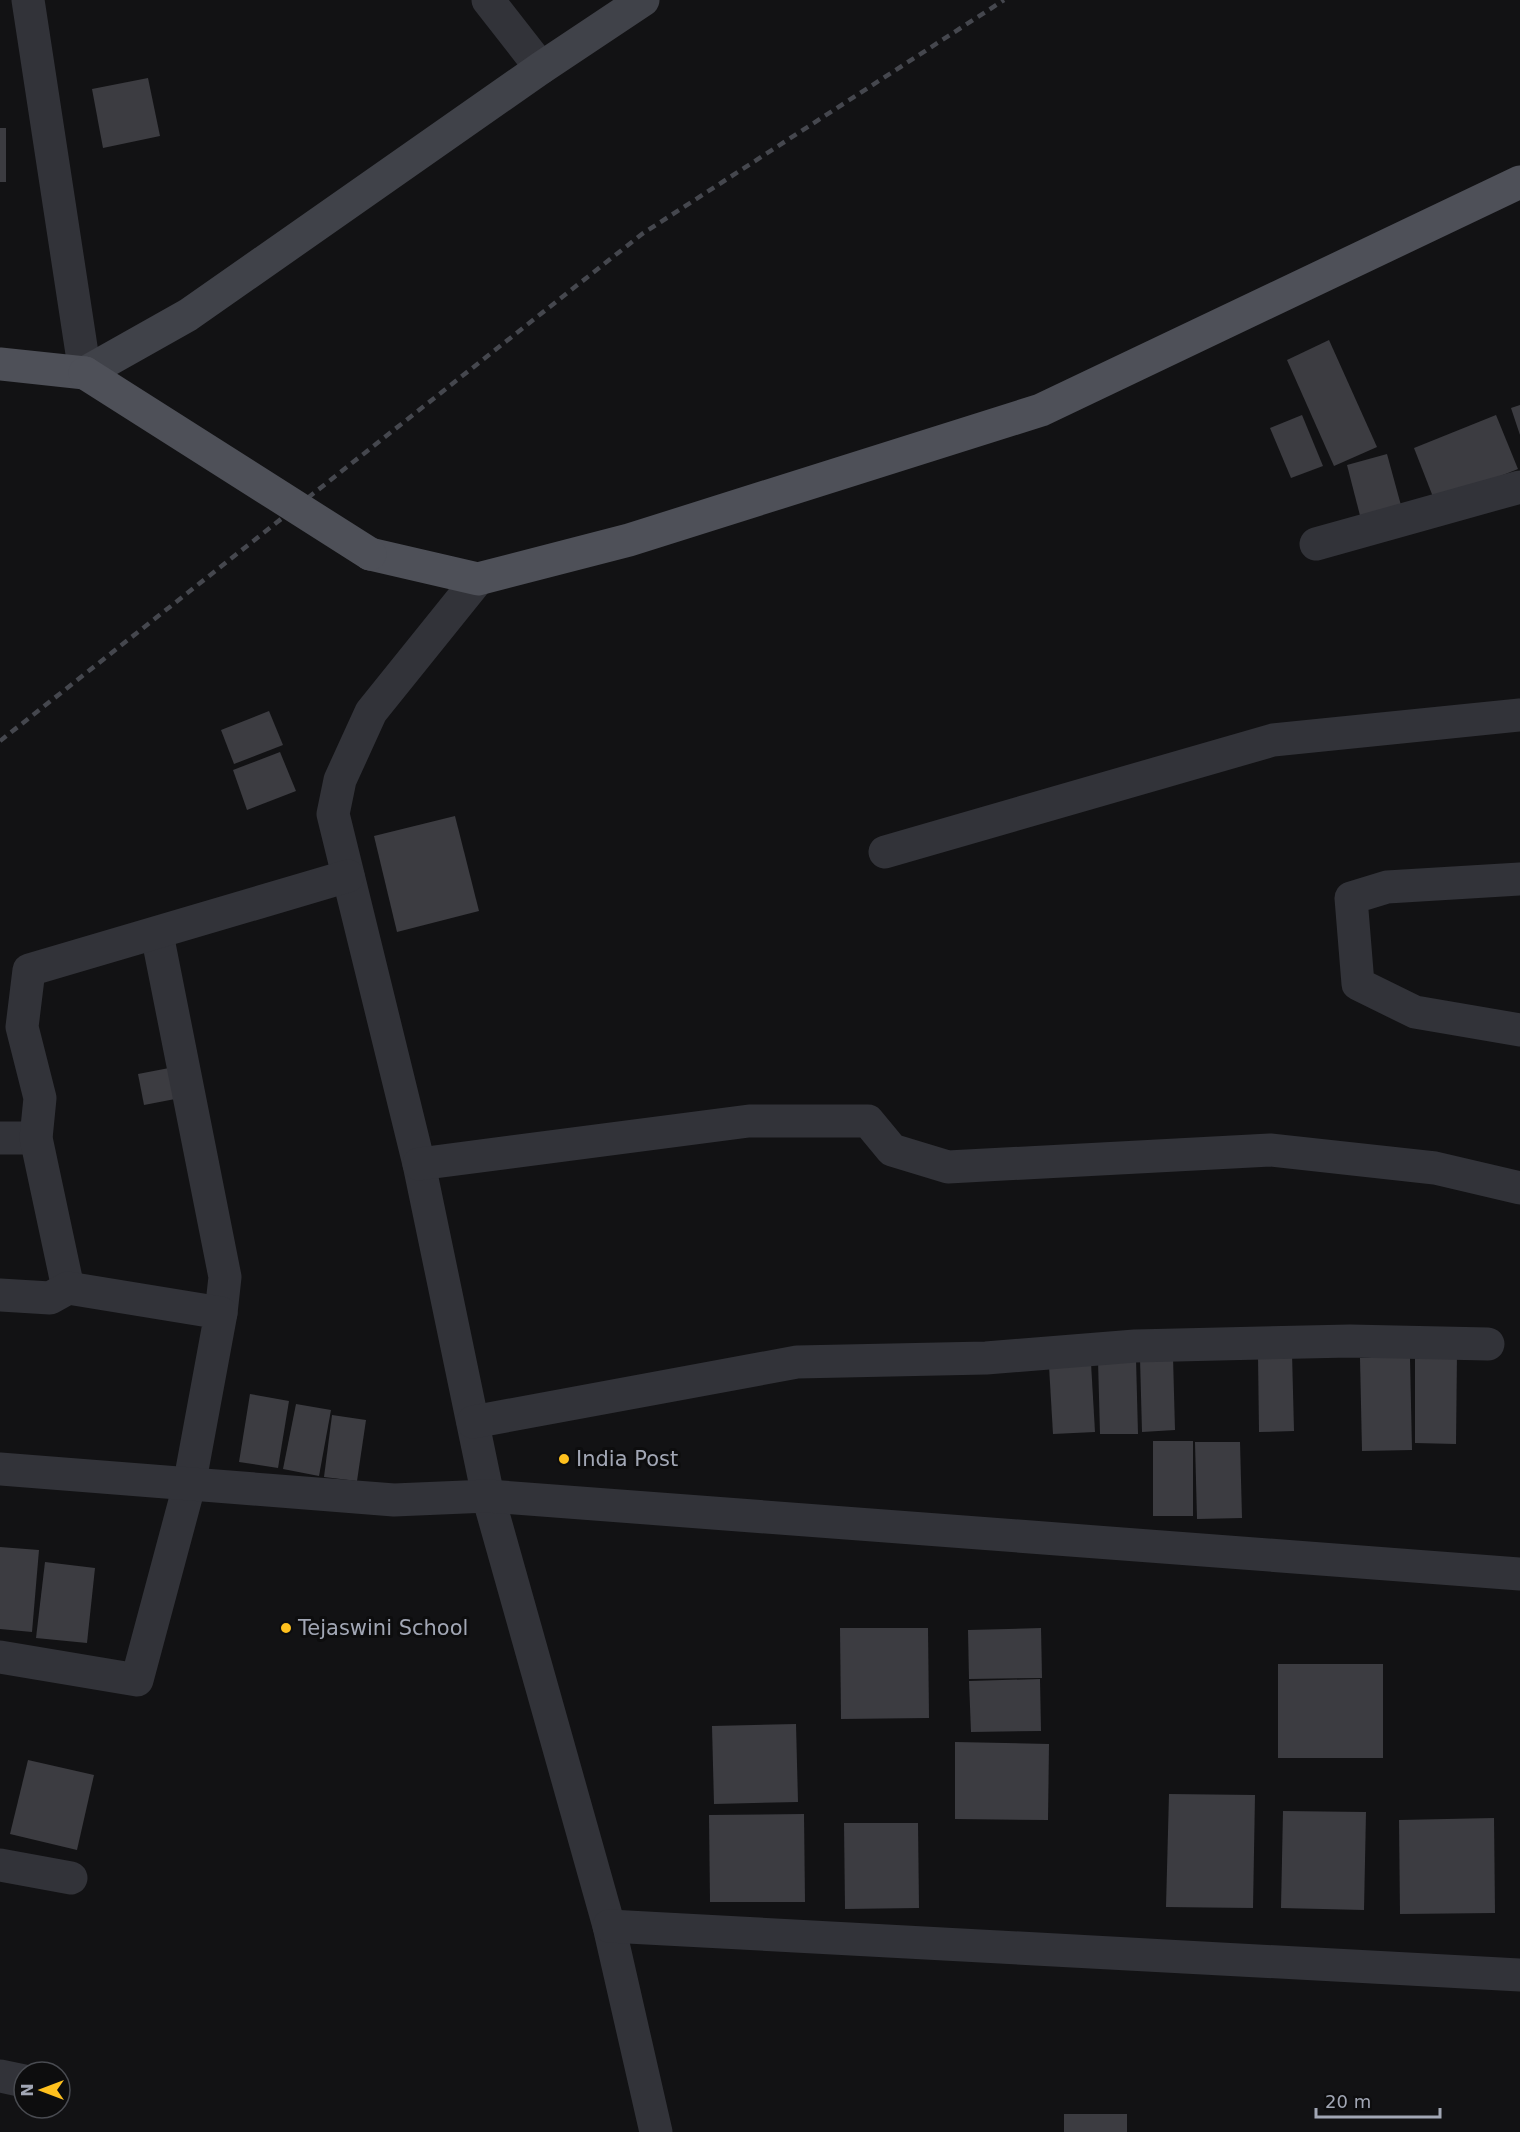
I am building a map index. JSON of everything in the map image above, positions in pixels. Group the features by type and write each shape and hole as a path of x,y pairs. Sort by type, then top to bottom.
{"main road":[{"path":"0,364 85,373 370,554 478,579 629,540 1041,410 1520,182"}],"street":[{"path":"28,0 85,373 188,315 541,68 643,0"},
{"path":"488,0 541,68"},
{"path":"1316,544 1520,487"},
{"path":"478,579 371,712 340,780 333,814 419,1164 488,1496 609,1926 656,2132"},
{"path":"885,852 1273,740 1520,715"},
{"path":"68,1288 36,1138 40,1098 22,1027 29,970 348,876"},
{"path":"1520,879 1387,887 1351,898 1358,984 1415,1012 1520,1030"},
{"path":"0,1657 138,1680 189,1486 221,1313 225,1277 157,934"},
{"path":"419,1164 749,1121 868,1121 892,1150 948,1167 1270,1150 1435,1168 1520,1188"},
{"path":"0,1138 36,1138"},
{"path":"0,1295 50,1298 68,1288 221,1313"},
{"path":"473,1422 797,1362 986,1358 1135,1346 1350,1341 1488,1344"},
{"path":"0,1469 189,1486 394,1500 488,1496 1520,1574"},
{"path":"0,1865 71,1878"},
{"path":"609,1926 1520,1975"}],"building":[{"path":"148,78 160,136 103,148 92,89"},
{"path":"0,128 6,128 6,182 0,182"},
{"path":"1329,340 1377,447 1334,466 1287,360"},
{"path":"1520,405 1520,435 1511,408"},
{"path":"1302,415 1323,466 1291,478 1270,428"},
{"path":"1496,415 1518,469 1435,502 1414,448"},
{"path":"1387,454 1405,520 1364,531 1347,465"},
{"path":"269,711 283,745 234,764 221,730"},
{"path":"280,752 296,791 247,810 233,770"},
{"path":"455,816 479,911 397,932 374,836"},
{"path":"195,1063 201,1094 144,1105 138,1074"},
{"path":"1415,1351 1457,1351 1456,1444 1415,1443"},
{"path":"1292,1353 1294,1431 1259,1432 1258,1354"},
{"path":"1173,1357 1175,1430 1142,1432 1140,1358"},
{"path":"1360,1358 1410,1358 1412,1450 1362,1451"},
{"path":"1136,1359 1138,1434 1100,1434 1098,1360"},
{"path":"1091,1363 1095,1432 1053,1434 1049,1366"},
{"path":"250,1394 289,1401 278,1468 239,1462"},
{"path":"296,1404 331,1410 319,1476 283,1469"},
{"path":"332,1415 366,1420 357,1481 324,1477"},
{"path":"1153,1441 1193,1441 1193,1516 1153,1516"},
{"path":"1195,1442 1240,1442 1242,1518 1197,1519"},
{"path":"0,1547 39,1550 32,1632 0,1629"},
{"path":"45,1562 95,1568 87,1643 36,1638"},
{"path":"840,1628 928,1628 929,1718 841,1719"},
{"path":"1041,1628 1042,1678 969,1679 968,1630"},
{"path":"1278,1664 1383,1664 1383,1758 1278,1758"},
{"path":"1040,1679 1041,1731 971,1732 969,1681"},
{"path":"796,1724 798,1802 714,1804 712,1726"},
{"path":"955,1742 1049,1744 1048,1820 955,1819"},
{"path":"28,1760 94,1775 77,1850 10,1834"},
{"path":"1169,1794 1255,1795 1253,1908 1166,1907"},
{"path":"1283,1811 1366,1812 1364,1910 1281,1908"},
{"path":"804,1814 805,1902 710,1902 709,1815"},
{"path":"1494,1818 1495,1913 1400,1914 1399,1820"},
{"path":"844,1823 918,1823 919,1908 845,1909"},
{"path":"1064,2114 1127,2114 1127,2132 1064,2132"}],"railway":[{"path":"0,741 642,234 1004,0"}],"place":[{"name":"India Post","path":"564,1459"},
{"name":"Tejaswini School","path":"286,1628"}]}
